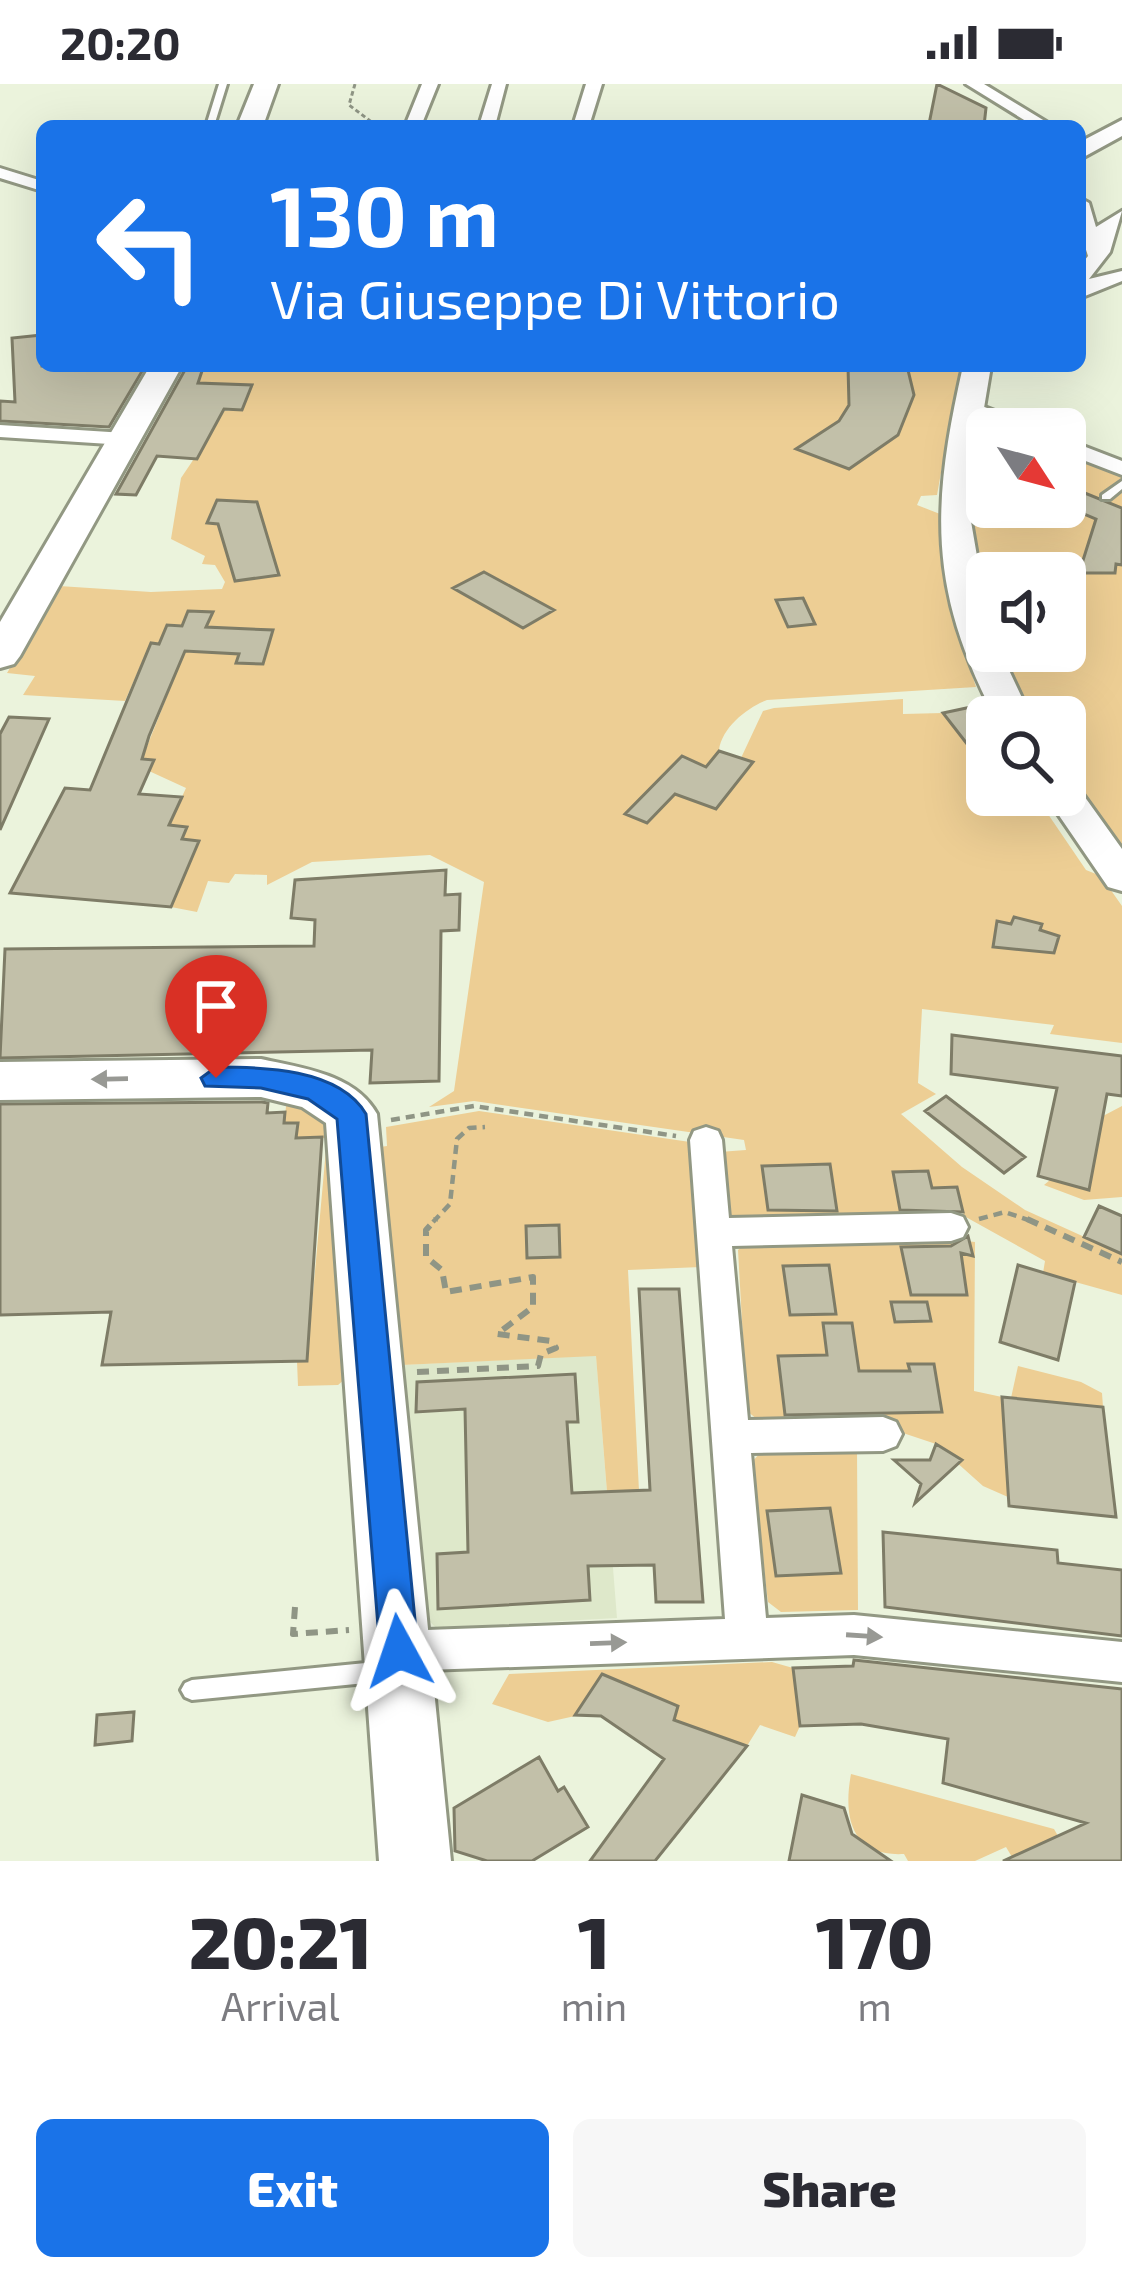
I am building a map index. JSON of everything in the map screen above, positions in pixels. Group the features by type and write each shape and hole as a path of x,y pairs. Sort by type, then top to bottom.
{"main road":[{"path":"252,120 266,84"},
{"path":"0,656 163,372"},
{"path":"0,1081 261,1078 317,1090 351,1114 415,1861"}],"street":[{"path":"415,120 430,84"},
{"path":"489,120 500,84"},
{"path":"583,120 594,84"},
{"path":"973,84 1035,120"},
{"path":"1086,148 1122,127"},
{"path":"0,173 36,184"},
{"path":"1086,271 1096,260 1104,229 1122,216"},
{"path":"1086,224 1096,260"},
{"path":"1086,288 1122,276"},
{"path":"976,372 953,506 970,617 1000,696"},
{"path":"0,431 125,439"},
{"path":"1086,454 1122,469"},
{"path":"1079,816 1122,878"},
{"path":"706,1140 747,1639"},
{"path":"715,1232 951,1227"},
{"path":"731,1437 883,1434"},
{"path":"399,1649 854,1635 1122,1662"}],"lane":[{"path":"212,120 223,84"},
{"path":"1106,497 1122,484"},
{"path":"192,1690 399,1649"}],"path":[{"path":"355,84 349,105 369,120"},
{"path":"354,1144 382,1141 381,1122 474,1106 706,1140"},
{"path":"375,1374 538,1366 541,1354 556,1348 551,1341 497,1334 533,1307 532,1277 446,1292 442,1270 426,1257 426,1230 450,1204 457,1139 469,1128 485,1127"},
{"path":"951,1227 1005,1212 1122,1262"},
{"path":"295,1607 293,1634 399,1649"}],"shaded area":[{"path":"201,372 959,372 937,495 921,496 917,505 940,514 951,610 966,656 966,672 971,672 976,687 767,700 737,719 719,750 741,758 763,711 903,699 903,714 943,713 966,742 966,816 1049,816 1086,870 1101,876 1122,906 1122,1043 1050,1034 1054,1025 922,1009 918,1083 936,1094 901,1114 962,1167 1025,1210 1122,1254 1122,1295 1043,1273 1045,1261 964,1216 957,1188 932,1188 893,1172 901,1217 735,1220 729,1213 719,1152 746,1150 744,1140 474,1101 429,1107 454,1091 484,882 430,855 312,862 267,885 267,875 235,874 229,883 208,881 197,912 171,907 199,842 182,839 186,827 169,825 186,788 149,771 154,760 142,759 185,651 218,628 168,625 159,644 150,644 125,701 23,695 35,676 7,673 59,586 151,592 222,589 225,582 215,565 202,564 205,556 171,539 181,478 210,435 192,415 241,409 195,391"},
{"path":"1086,457 1122,471 1122,850 1086,801 1086,696 1018,696 1008,672 1086,672 1086,552 973,552 970,528 1086,528"},
{"path":"287,1099 337,1133 345,1379 338,1385 298,1386 297,1361 307,1360 327,1138 296,1138 297,1123 284,1123"},
{"path":"1122,1106 1122,1197 1084,1200 1044,1185 1050,1180 1089,1189 1103,1116"},
{"path":"479,1111 690,1142 701,1267 628,1270 639,1491 607,1492 596,1356 402,1365 380,1147 387,1146 386,1127"},
{"path":"933,1237 975,1242 974,1391 1002,1397 1008,1497 983,1486 936,1444 867,1421 851,1323 823,1324 827,1355 779,1356 786,1422 763,1424 747,1411 738,1250 748,1241"},
{"path":"596,1355 617,1618 436,1628 417,1608 402,1365"},
{"path":"1018,1366 1081,1382 1102,1393 1103,1407 1011,1398"},
{"path":"857,1449 858,1610 781,1612 768,1602 751,1463 761,1452"},
{"path":"772,1662 793,1668 800,1726 795,1737 760,1725 747,1746 689,1726 664,1759 678,1706 602,1675 575,1716 548,1722 492,1704 509,1674"},
{"path":"851,1774 1054,1829 1058,1836 1012,1857 1006,1847 975,1861 908,1861 904,1854 872,1849 855,1831 848,1805"}],"building":[{"path":"937,84 986,108 985,120 930,120"},
{"path":"36,336 36,372 142,372 109,427 0,421 0,401 15,402 12,338"},
{"path":"184,372 202,372 198,383 252,385 242,410 224,409 197,459 157,456 136,495 116,494"},
{"path":"848,372 908,372 914,395 898,435 849,469 796,449 839,421 849,405"},
{"path":"1086,493 1122,508 1122,565 1116,564 1115,573 1086,573 1086,552 1096,519 1086,515"},
{"path":"217,500 257,502 279,575 235,581 218,524 207,523"},
{"path":"484,572 554,610 523,628 453,588"},
{"path":"803,598 815,624 788,627 776,600"},
{"path":"188,611 213,612 206,627 273,630 263,664 236,663 239,654 185,651 149,736 142,759 154,760 139,794 182,797 169,825 187,827 182,839 199,841 171,907 10,893 65,788 90,790 151,643 159,644 167,625 182,626"},
{"path":"966,708 966,743 943,713"},
{"path":"9,717 49,719 0,830 0,734"},
{"path":"719,751 753,762 716,809 675,794 647,823 625,814 682,756 706,767"},
{"path":"446,870 445,895 460,894 459,930 441,931 439,1081 370,1083 372,1050 0,1058 5,949 314,946 315,920 291,918 295,880"},
{"path":"1014,917 1042,924 1040,930 1059,936 1054,953 993,947 997,921 1011,924"},
{"path":"952,1035 1122,1056 1122,1096 1107,1094 1089,1190 1038,1176 1057,1088 951,1074"},
{"path":"946,1096 1025,1157 1004,1173 925,1111"},
{"path":"268,1103 267,1113 285,1112 284,1123 298,1123 296,1138 322,1137 307,1361 102,1365 111,1312 0,1315 0,1104"},
{"path":"830,1164 837,1211 768,1210 762,1166"},
{"path":"928,1171 932,1188 957,1187 963,1212 900,1210 893,1172"},
{"path":"1099,1206 1122,1216 1122,1254 1084,1237"},
{"path":"559,1225 560,1257 527,1258 526,1226"},
{"path":"968,1236 973,1256 961,1253 967,1295 911,1295 901,1247 951,1246"},
{"path":"829,1265 836,1314 790,1315 783,1266"},
{"path":"1018,1265 1075,1282 1058,1360 1000,1342"},
{"path":"639,1289 679,1289 703,1602 656,1602 654,1565 588,1566 590,1600 438,1609 437,1554 468,1552 465,1409 416,1412 417,1382 575,1374 578,1422 567,1422 572,1493 650,1490"},
{"path":"891,1302 927,1302 931,1321 895,1322"},
{"path":"823,1323 852,1323 859,1371 910,1371 908,1364 934,1364 942,1412 785,1415 778,1356 827,1355"},
{"path":"1002,1397 1103,1407 1116,1517 1009,1506"},
{"path":"936,1444 962,1460 915,1503 921,1484 894,1460 930,1460"},
{"path":"830,1508 841,1573 776,1576 767,1511"},
{"path":"883,1532 1057,1550 1058,1563 1122,1570 1122,1636 885,1607"},
{"path":"854,1660 1122,1689 1122,1861 1003,1861 1086,1823 943,1783 948,1739 861,1724 800,1726 793,1668 853,1666"},
{"path":"602,1674 678,1706 674,1720 747,1746 655,1861 590,1861 664,1759 601,1716 575,1715"},
{"path":"134,1712 132,1741 95,1745 97,1715"},
{"path":"539,1757 558,1791 564,1787 588,1827 532,1861 487,1861 455,1851 454,1808"},
{"path":"802,1795 844,1808 852,1834 891,1861 789,1861"}],"route":[{"path":"216,1078 261,1078 317,1090 351,1114 399,1651"}]}
